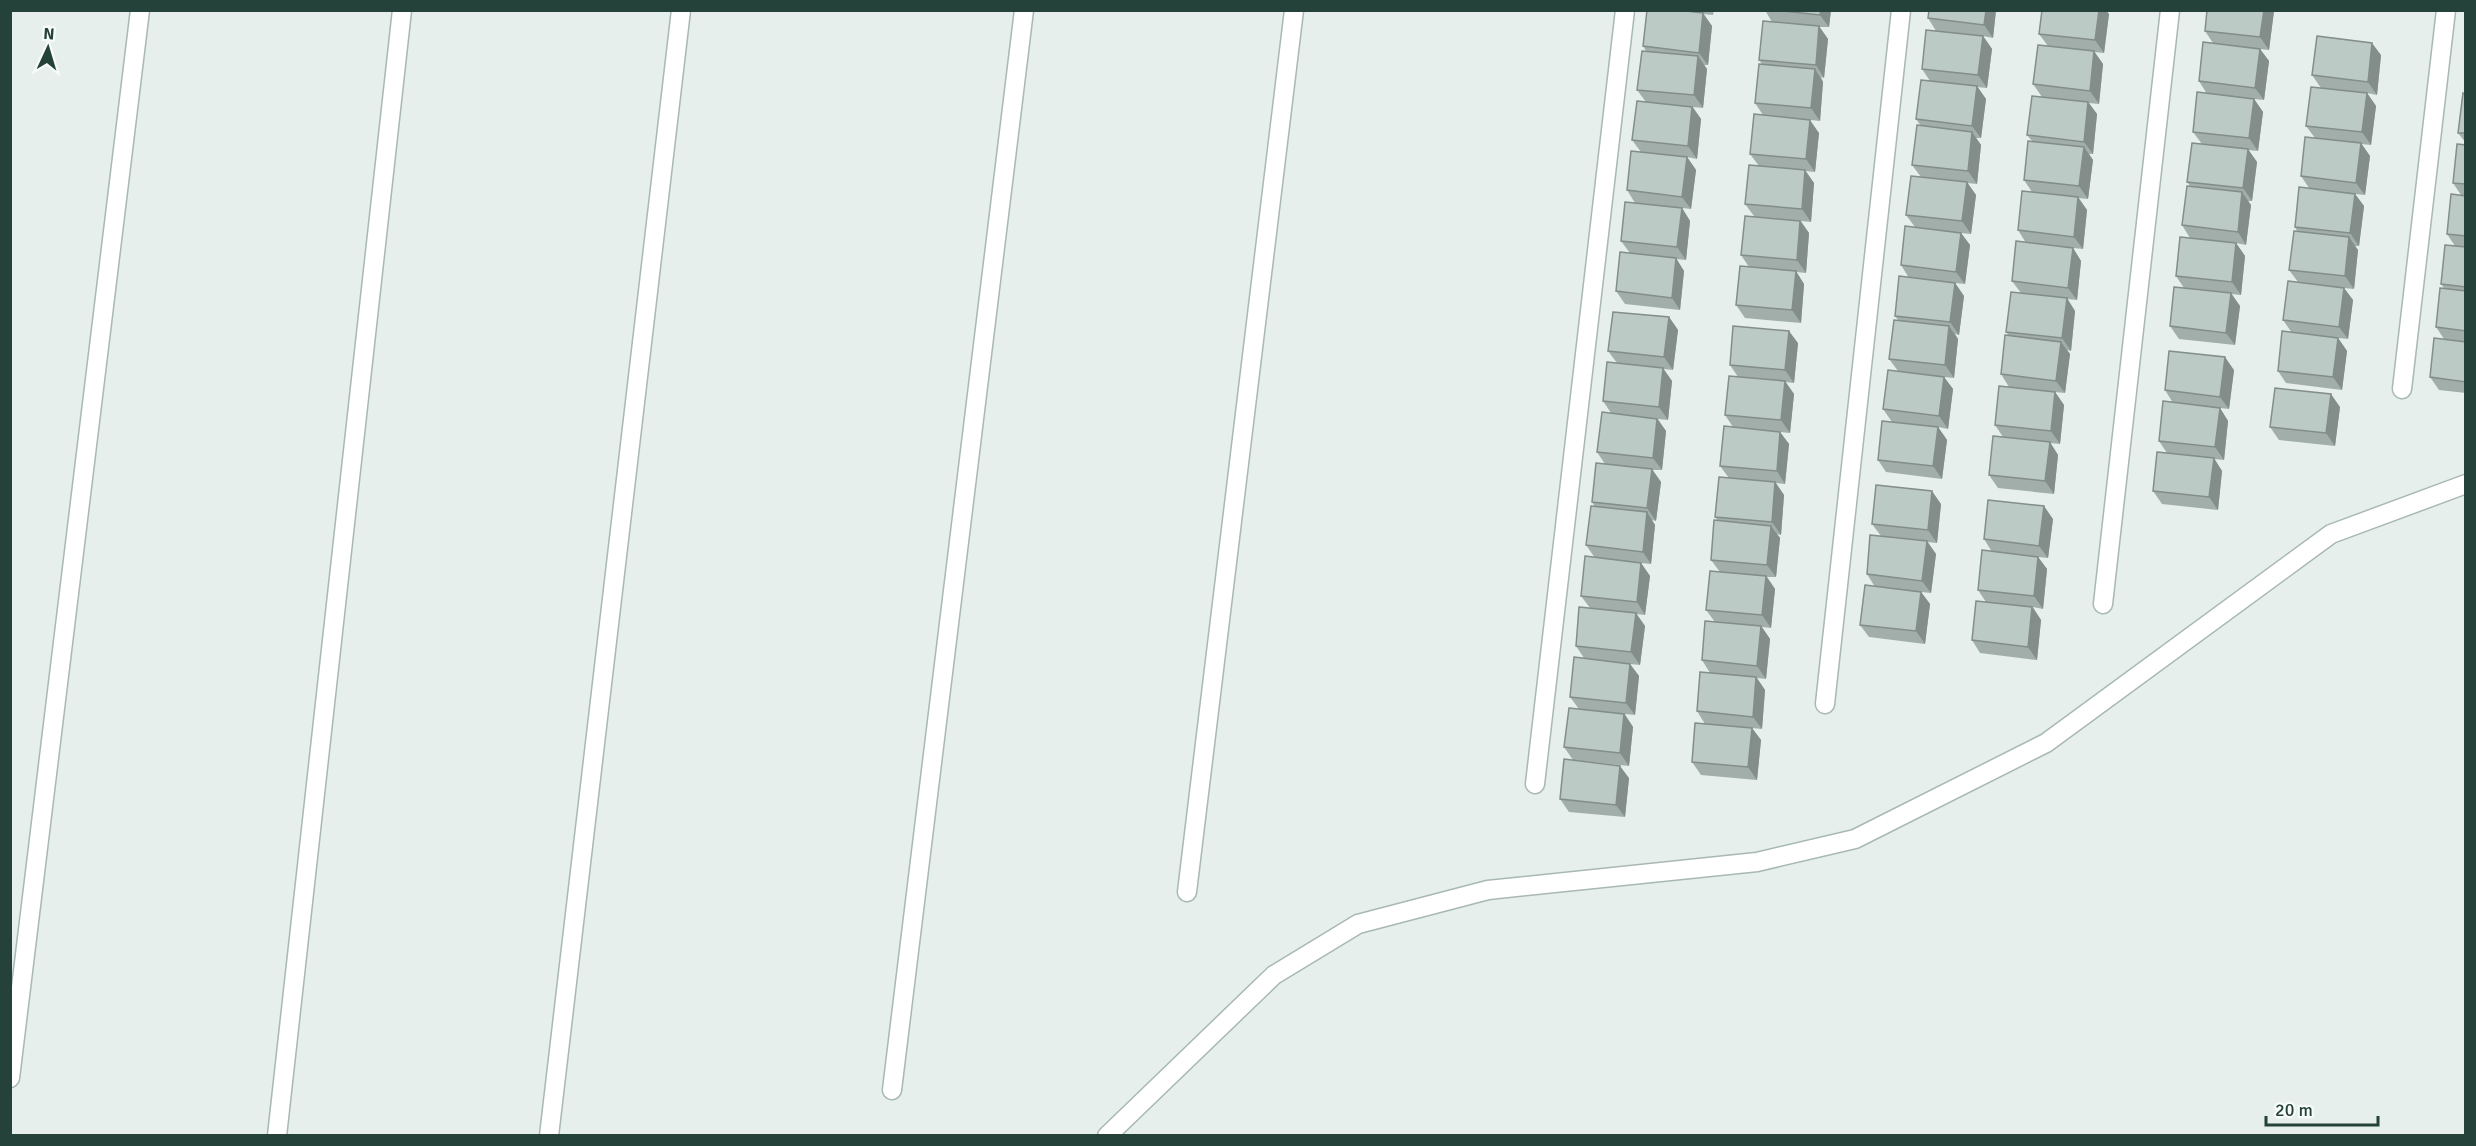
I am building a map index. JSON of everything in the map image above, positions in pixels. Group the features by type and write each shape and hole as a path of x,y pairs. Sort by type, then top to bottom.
{"street":[{"path":"10,1078 140,10"},
{"path":"278,1136 402,10"},
{"path":"549,1136 681,10"},
{"path":"892,1090 1024,10"},
{"path":"1187,892 1294,10"},
{"path":"1535,784 1625,10"},
{"path":"1825,704 1901,10"},
{"path":"2103,604 2170,10"},
{"path":"2402,389 2446,10"},
{"path":"1107,1136 1274,975 1358,924 1488,890 1757,862 1855,839 2046,743 2331,534 2466,484"}],"building":[{"path":"1647,10 1703,13 1699,53 1643,46"},
{"path":"1774,10 1821,10 1820,15"},
{"path":"1929,10 1986,10 1984,25 1928,18"},
{"path":"2042,10 2099,10 2095,40 2039,34"},
{"path":"2207,10 2264,10 2260,37 2205,31"},
{"path":"1763,21 1819,26 1816,65 1759,60"},
{"path":"1926,30 1983,36 1978,75 1922,69"},
{"path":"2317,36 2372,43 2368,82 2312,75"},
{"path":"2203,42 2260,49 2255,88 2199,81"},
{"path":"2038,45 2094,51 2090,91 2033,84"},
{"path":"1642,51 1698,56 1694,95 1637,90"},
{"path":"1759,64 1815,69 1811,108 1755,103"},
{"path":"1921,80 1977,86 1972,126 1916,119"},
{"path":"2311,87 2367,93 2362,132 2306,126"},
{"path":"2197,92 2254,99 2249,138 2193,132"},
{"path":"2463,93 2466,94 2466,133 2458,133"},
{"path":"2032,96 2088,102 2084,142 2027,135"},
{"path":"1637,101 1692,107 1688,146 1632,140"},
{"path":"1754,114 1810,120 1806,159 1750,154"},
{"path":"1917,125 1972,132 1968,171 1912,165"},
{"path":"2305,137 2361,143 2356,183 2301,176"},
{"path":"2028,141 2084,147 2079,186 2024,180"},
{"path":"2192,143 2248,149 2243,188 2187,182"},
{"path":"2457,144 2466,145 2466,184 2453,183"},
{"path":"1631,151 1687,157 1682,197 1627,190"},
{"path":"1749,165 1805,170 1802,209 1745,204"},
{"path":"1911,176 1967,182 1962,221 1906,215"},
{"path":"2187,186 2242,192 2238,232 2182,225"},
{"path":"2299,187 2355,194 2350,233 2295,227"},
{"path":"2022,191 2078,197 2074,237 2018,230"},
{"path":"2451,194 2466,196 2466,236 2447,234"},
{"path":"1625,202 1682,208 1677,247 1621,241"},
{"path":"1745,216 1800,221 1797,260 1741,255"},
{"path":"1905,226 1961,233 1956,272 1901,265"},
{"path":"2294,231 2349,237 2345,276 2289,270"},
{"path":"2180,237 2236,243 2232,282 2176,276"},
{"path":"2016,241 2073,248 2068,288 2012,281"},
{"path":"2445,245 2466,247 2466,287 2441,284"},
{"path":"1620,252 1676,258 1672,298 1616,291"},
{"path":"1740,266 1796,271 1792,310 1736,305"},
{"path":"1899,276 1955,283 1950,322 1895,316"},
{"path":"2288,281 2344,288 2339,327 2283,320"},
{"path":"2174,287 2231,293 2226,333 2170,326"},
{"path":"2440,288 2466,291 2466,331 2436,327"},
{"path":"2011,292 2067,298 2062,338 2006,332"},
{"path":"1613,312 1669,317 1664,357 1608,351"},
{"path":"1894,320 1949,326 1945,365 1889,359"},
{"path":"1733,326 1789,331 1785,370 1730,365"},
{"path":"2282,331 2338,338 2333,377 2278,371"},
{"path":"2005,335 2061,342 2056,381 2001,374"},
{"path":"2434,338 2466,342 2466,382 2430,377"},
{"path":"2169,351 2225,357 2220,397 2165,390"},
{"path":"1607,362 1663,368 1659,407 1603,401"},
{"path":"1888,370 1944,377 1939,416 1883,409"},
{"path":"1729,376 1785,381 1781,420 1725,415"},
{"path":"1999,386 2055,392 2051,431 1995,425"},
{"path":"2275,388 2331,394 2326,433 2270,427"},
{"path":"2163,401 2220,408 2215,447 2159,441"},
{"path":"1602,412 1657,419 1653,458 1597,452"},
{"path":"1882,421 1938,427 1933,466 1878,460"},
{"path":"1724,426 1780,432 1777,471 1720,466"},
{"path":"1993,436 2050,442 2045,481 1989,475"},
{"path":"2157,452 2214,458 2209,497 2153,491"},
{"path":"1596,463 1652,469 1647,508 1592,502"},
{"path":"1719,477 1775,482 1772,522 1715,517"},
{"path":"1876,485 1932,491 1928,530 1872,524"},
{"path":"1988,500 2044,506 2039,546 1984,539"},
{"path":"1591,506 1647,512 1643,552 1586,545"},
{"path":"1714,520 1771,526 1767,565 1711,560"},
{"path":"1870,535 1927,541 1922,581 1867,574"},
{"path":"1982,550 2038,557 2034,596 1978,590"},
{"path":"1585,556 1641,563 1637,602 1581,596"},
{"path":"1710,571 1766,576 1762,615 1706,610"},
{"path":"1865,585 1921,592 1916,631 1860,625"},
{"path":"1976,601 2032,607 2028,647 1972,640"},
{"path":"1579,607 1636,613 1631,652 1576,646"},
{"path":"1705,621 1761,626 1757,666 1702,660"},
{"path":"1574,657 1630,664 1626,703 1570,697"},
{"path":"1700,672 1756,677 1753,717 1697,711"},
{"path":"1569,708 1624,714 1620,753 1564,747"},
{"path":"1695,723 1752,728 1748,767 1692,762"},
{"path":"1564,759 1620,766 1616,805 1560,799"}]}
